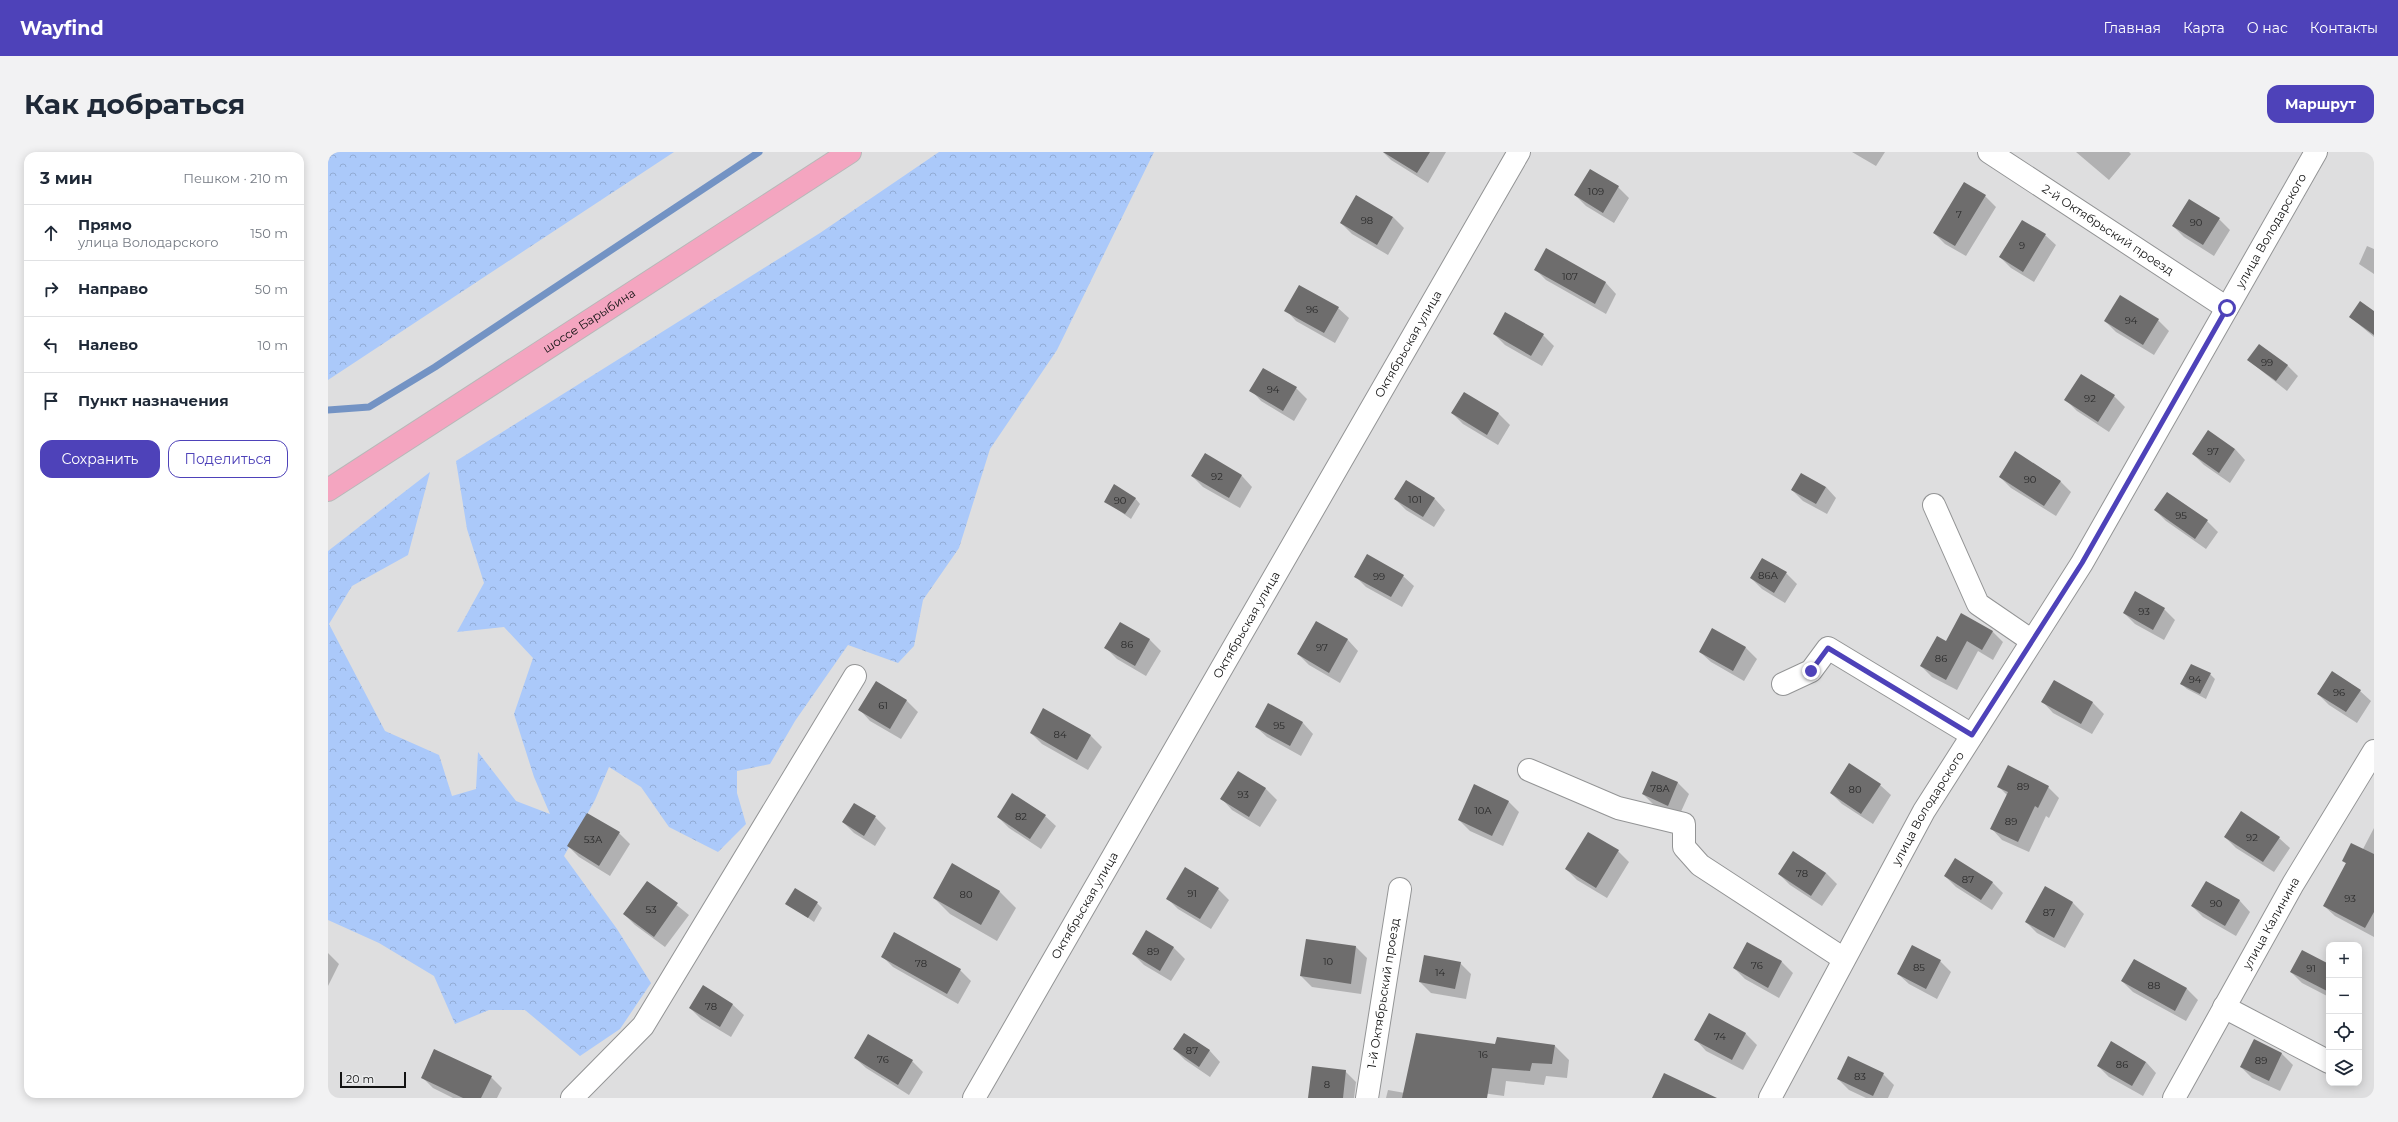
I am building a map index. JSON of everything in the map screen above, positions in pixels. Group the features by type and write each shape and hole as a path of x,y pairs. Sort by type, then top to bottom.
{"main road":[{"name":"шоссе Барыбина","path":"328,490 850,152"}],"street":[{"name":"Октябрьская улица","path":"974,1098 1519,152"},
{"name":"2-й Октябрьский проезд","path":"1989,152 2227,308"},
{"name":"улица Володарского","path":"1770,1098 1924,811 2082,563 2316,152"},
{"path":"1934,505 1978,604 2032,641"},
{"path":"1782,684 1811,671 1828,648 1972,735"},
{"path":"572,1098 643,1026 855,676"},
{"name":"улица Калинина","path":"2174,1098 2293,884 2374,751"},
{"path":"1529,770 1618,808 1684,824 1684,847 1700,864 1844,959"},
{"name":"1-й Октябрьский проезд","path":"1368,1098 1400,889"},
{"path":"2224,1007 2326,1060"}],"green space":[{"path":"328,152 674,152 328,380"},
{"path":"939,152 1154,152 1057,350 990,449 959,548 923,600 914,646 898,663 848,645 795,721 770,764 737,771 737,793 746,824 718,852 669,827 641,787 609,767 595,800 564,856 617,929 651,983 620,1029 580,1056 525,1010 489,1010 455,1024 434,976 379,943 328,920 328,551 430,472 408,555 352,586 329,624 385,731 439,755 452,796 476,789 478,752 516,801 550,814 534,777 514,714 533,658 504,627 457,632 484,583 467,529 456,461 820,233"}],"building":[{"path":"1383,152 1430,152 1417,173"},
{"path":"1590,169 1619,186 1603,213 1574,195"},
{"path":"1964,182 1986,195 1955,246 1933,233"},
{"path":"1356,195 1393,217 1377,245 1340,223"},
{"path":"2189,199 2220,218 2203,245 2172,226"},
{"path":"2022,220 2046,234 2023,272 1999,257"},
{"path":"1546,248 1606,282 1595,304 1534,270"},
{"path":"1299,285 1339,307 1324,333 1284,311"},
{"path":"2120,295 2159,319 2143,345 2104,321"},
{"path":"2360,301 2374,311 2374,335 2349,317"},
{"path":"1505,312 1544,334 1531,356 1493,334"},
{"path":"2259,344 2288,365 2276,381 2247,360"},
{"path":"1263,368 1297,387 1283,411 1249,391"},
{"path":"2081,374 2115,395 2098,422 2064,400"},
{"path":"1464,392 1499,413 1487,435 1451,413"},
{"path":"2208,430 2235,449 2219,473 2192,454"},
{"path":"2015,451 2061,481 2044,506 1999,477"},
{"path":"1205,453 1242,475 1229,498 1191,476"},
{"path":"1801,473 1826,487 1816,504 1791,490"},
{"path":"1406,480 1435,498 1423,517 1394,499"},
{"path":"1114,484 1136,498 1125,514 1104,502"},
{"path":"2167,492 2208,520 2195,539 2154,510"},
{"path":"1367,554 1404,575 1391,597 1354,577"},
{"path":"1762,558 1787,572 1774,593 1750,578"},
{"path":"2135,591 2165,608 2153,630 2123,613"},
{"path":"1961,613 1993,631 1982,650 1967,641 1946,680 1920,666 1937,636 1946,641"},
{"path":"1316,621 1348,639 1329,673 1297,654"},
{"path":"1120,622 1150,639 1135,666 1104,648"},
{"path":"1712,628 1746,647 1733,671 1699,652"},
{"path":"2191,664 2211,673 2200,694 2180,684"},
{"path":"2332,671 2361,690 2346,712 2317,694"},
{"path":"2054,680 2093,702 2081,724 2041,702"},
{"path":"876,681 907,700 890,729 858,710"},
{"path":"1268,703 1303,722 1290,746 1255,727"},
{"path":"1043,708 1091,735 1077,760 1030,733"},
{"path":"1849,763 1881,784 1861,814 1830,793"},
{"path":"2008,765 2049,786 2038,808 2035,806 2018,842 1990,829 2008,792 1997,787"},
{"path":"1238,771 1266,788 1249,817 1220,799"},
{"path":"1652,771 1678,782 1668,806 1642,794"},
{"path":"1474,784 1509,801 1492,836 1458,820"},
{"path":"1012,793 1046,815 1030,839 997,817"},
{"path":"854,803 876,816 864,836 842,822"},
{"path":"2241,811 2280,837 2263,862 2224,837"},
{"path":"587,813 620,832 599,866 567,846"},
{"path":"1588,832 1619,850 1596,888 1565,869"},
{"path":"2351,843 2374,854 2374,912 2365,928 2323,906 2346,863 2342,861"},
{"path":"1793,851 1826,873 1811,896 1778,874"},
{"path":"1955,858 1993,882 1981,900 1944,876"},
{"path":"952,863 1000,891 981,925 933,898"},
{"path":"1185,867 1219,888 1200,919 1166,899"},
{"path":"647,881 678,903 654,937 623,914"},
{"path":"2206,881 2240,900 2225,926 2191,906"},
{"path":"2045,886 2073,902 2054,938 2025,922"},
{"path":"795,888 818,902 808,918 785,904"},
{"path":"1146,930 1174,947 1160,971 1132,954"},
{"path":"894,932 961,969 947,994 881,957"},
{"path":"1306,939 1356,946 1351,984 1300,976"},
{"path":"1747,942 1782,961 1768,988 1733,968"},
{"path":"1912,945 1941,960 1926,989 1897,974"},
{"path":"2302,950 2326,962 2326,990 2290,972"},
{"path":"1424,955 1461,962 1455,989 1419,982"},
{"path":"2134,959 2187,988 2175,1011 2121,981"},
{"path":"703,985 733,1004 720,1027 689,1008"},
{"path":"1709,1013 1746,1033 1732,1060 1694,1040"},
{"path":"1184,1033 1210,1050 1199,1067 1173,1049"},
{"path":"1416,1033 1495,1044 1497,1037 1555,1045 1552,1064 1532,1063 1530,1071 1492,1068 1487,1098 1402,1098"},
{"path":"868,1034 913,1060 898,1085 854,1058"},
{"path":"2254,1039 2282,1053 2269,1081 2240,1067"},
{"path":"2111,1041 2146,1062 2132,1086 2097,1066"},
{"path":"434,1049 492,1076 481,1098 463,1098 421,1078"},
{"path":"1848,1056 1884,1073 1873,1096 1837,1079"},
{"path":"1312,1066 1346,1070 1343,1098 1308,1098"},
{"path":"1664,1073 1717,1098 1652,1098"}],"waterway":[{"path":"328,410 369,407 435,367 759,152"}],"route":[{"path":"1811,671 1828,648 1972,735 2082,563 2227,308"}]}
